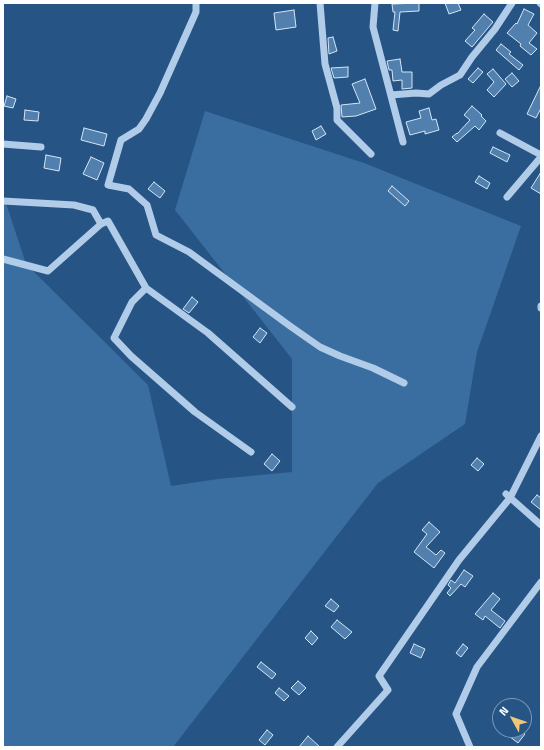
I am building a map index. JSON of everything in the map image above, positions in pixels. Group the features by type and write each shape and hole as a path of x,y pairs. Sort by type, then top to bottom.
{"street":[{"path":"196,3 196,12 160,93 146,119 139,129 121,140 108,185 129,189 147,205 156,235 189,252 320,347 373,368 404,384"},
{"path":"320,3 325,64 337,108 337,120 370,154"},
{"path":"375,3 374,27 403,142"},
{"path":"391,95 416,93 429,94 441,85 460,75 472,57 495,29 512,3"},
{"path":"500,133 541,156 507,197"},
{"path":"3,144 41,147"},
{"path":"3,201 74,205 93,210 101,224"},
{"path":"3,259 48,271 101,224 108,221 146,288 208,333 292,407"},
{"path":"146,288 132,302 114,338 131,356 195,412 250,452"},
{"path":"337,747 388,690 379,676 459,560 508,496 541,436"},
{"path":"508,496 541,525"},
{"path":"470,747 456,714 477,667 541,582"}],"shaded area":[{"path":"205,111 364,163 521,226 477,352 465,424 378,483 173,747 3,747 3,194 26,264 148,385 171,486 218,479 292,472 292,359 175,210"}],"building":[{"path":"419,3 419,11 400,12 398,31 393,30 395,12 393,12 392,4"},
{"path":"445,3 458,3 461,10 449,14"},
{"path":"524,9 534,14 528,25 537,33 529,43 537,49 531,55 520,46 521,44 507,33 516,23 517,24"},
{"path":"294,10 296,27 276,30 274,13"},
{"path":"484,14 493,22 472,47 465,41 475,30 472,28"},
{"path":"333,37 337,51 329,54 328,38"},
{"path":"501,44 511,52 509,54 523,65 519,70 496,50"},
{"path":"400,59 402,72 412,72 412,88 402,89 402,80 393,81 392,70 389,70 387,61"},
{"path":"348,67 348,77 334,78 331,68"},
{"path":"478,68 483,72 473,83 468,79"},
{"path":"493,69 506,84 494,97 487,90 494,82 487,74"},
{"path":"512,73 519,81 512,87 505,79"},
{"path":"365,79 376,109 356,116 342,117 341,105 360,103 352,84"},
{"path":"541,85 541,108 536,118 527,114"},
{"path":"7,96 16,99 13,108 4,106"},
{"path":"472,106 486,121 479,130 475,126 457,142 452,137 457,134 470,120 464,115"},
{"path":"429,108 432,120 436,119 439,130 425,134 425,131 410,135 406,122 421,118 419,111"},
{"path":"25,110 39,112 38,121 24,120"},
{"path":"321,126 326,134 316,140 312,131"},
{"path":"84,128 107,134 104,146 81,140"},
{"path":"493,147 510,155 507,162 490,153"},
{"path":"46,155 61,158 59,171 44,168"},
{"path":"91,157 104,163 97,180 83,174"},
{"path":"541,172 541,194 531,188"},
{"path":"479,176 490,183 487,189 475,182"},
{"path":"154,182 165,191 160,198 148,189"},
{"path":"392,186 409,201 405,206 388,191"},
{"path":"192,297 198,302 189,313 183,309"},
{"path":"260,328 267,333 260,343 253,337"},
{"path":"272,454 280,461 272,471 264,464"},
{"path":"477,458 484,464 478,471 471,465"},
{"path":"537,495 541,498 541,510 531,502"},
{"path":"429,522 440,532 426,547 436,555 441,550 445,553 434,568 414,552 427,534 422,530"},
{"path":"464,570 473,576 465,587 461,584 450,596 447,593 451,588 448,585 451,580 455,583"},
{"path":"493,593 500,599 491,610 505,621 500,628 485,616 483,620 475,614"},
{"path":"331,599 339,606 334,612 325,606"},
{"path":"337,620 352,632 345,639 331,627"},
{"path":"311,631 318,638 312,645 305,638"},
{"path":"414,644 425,649 421,658 410,653"},
{"path":"463,644 468,648 461,657 456,653"},
{"path":"261,662 276,674 272,679 257,667"},
{"path":"298,681 306,688 299,695 291,688"},
{"path":"279,688 289,696 284,701 275,693"},
{"path":"267,730 273,735 265,745 259,740"},
{"path":"308,736 320,747 299,747"},
{"path":"511,738 522,738 518,743"}]}
